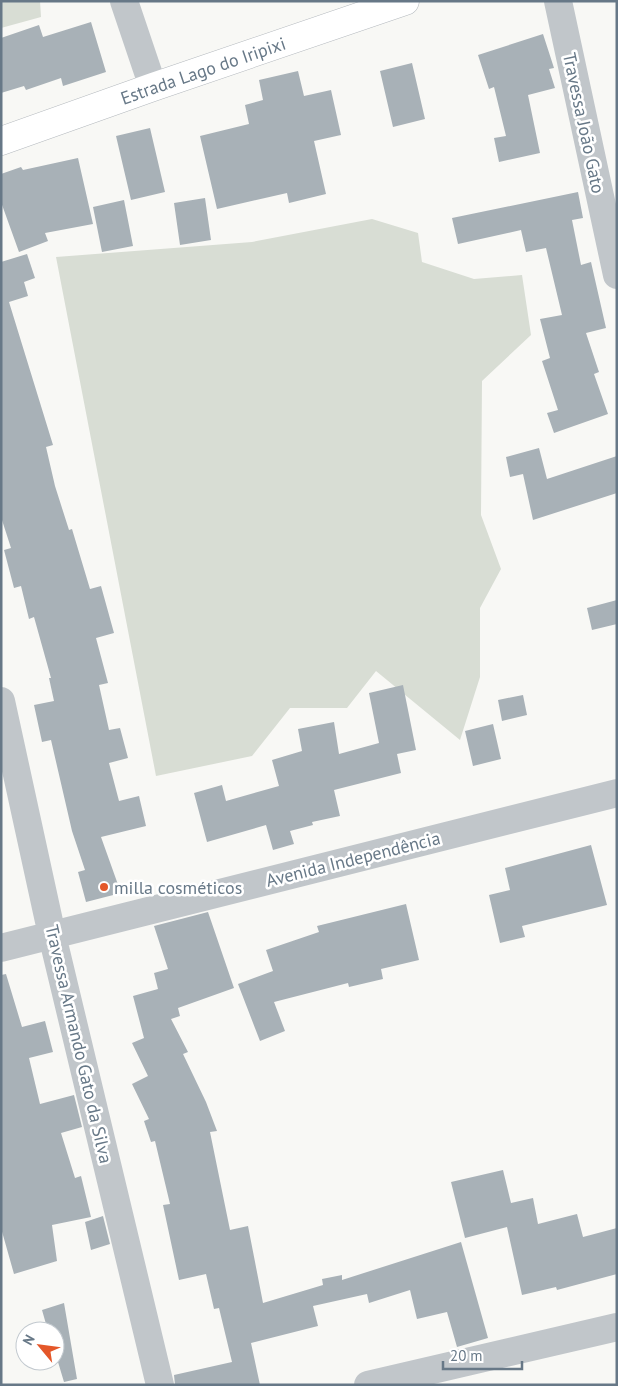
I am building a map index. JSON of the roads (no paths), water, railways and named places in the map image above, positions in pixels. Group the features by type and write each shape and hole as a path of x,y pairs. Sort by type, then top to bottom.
{"street":[{"path":"124,1 153,87"},
{"name":"Estrada Lago do Iripixi","path":"1,141 405,1"},
{"name":"Travessa João Gato","path":"558,1 617,275"},
{"name":"Travessa Armando Gato da Silva","path":"1,702 52,935 160,1385"},
{"name":"Avenida Independência","path":"1,948 617,793"},
{"path":"368,1385 617,1328"}],"place":[{"name":"milla cosméticos","path":"104,887"}]}
